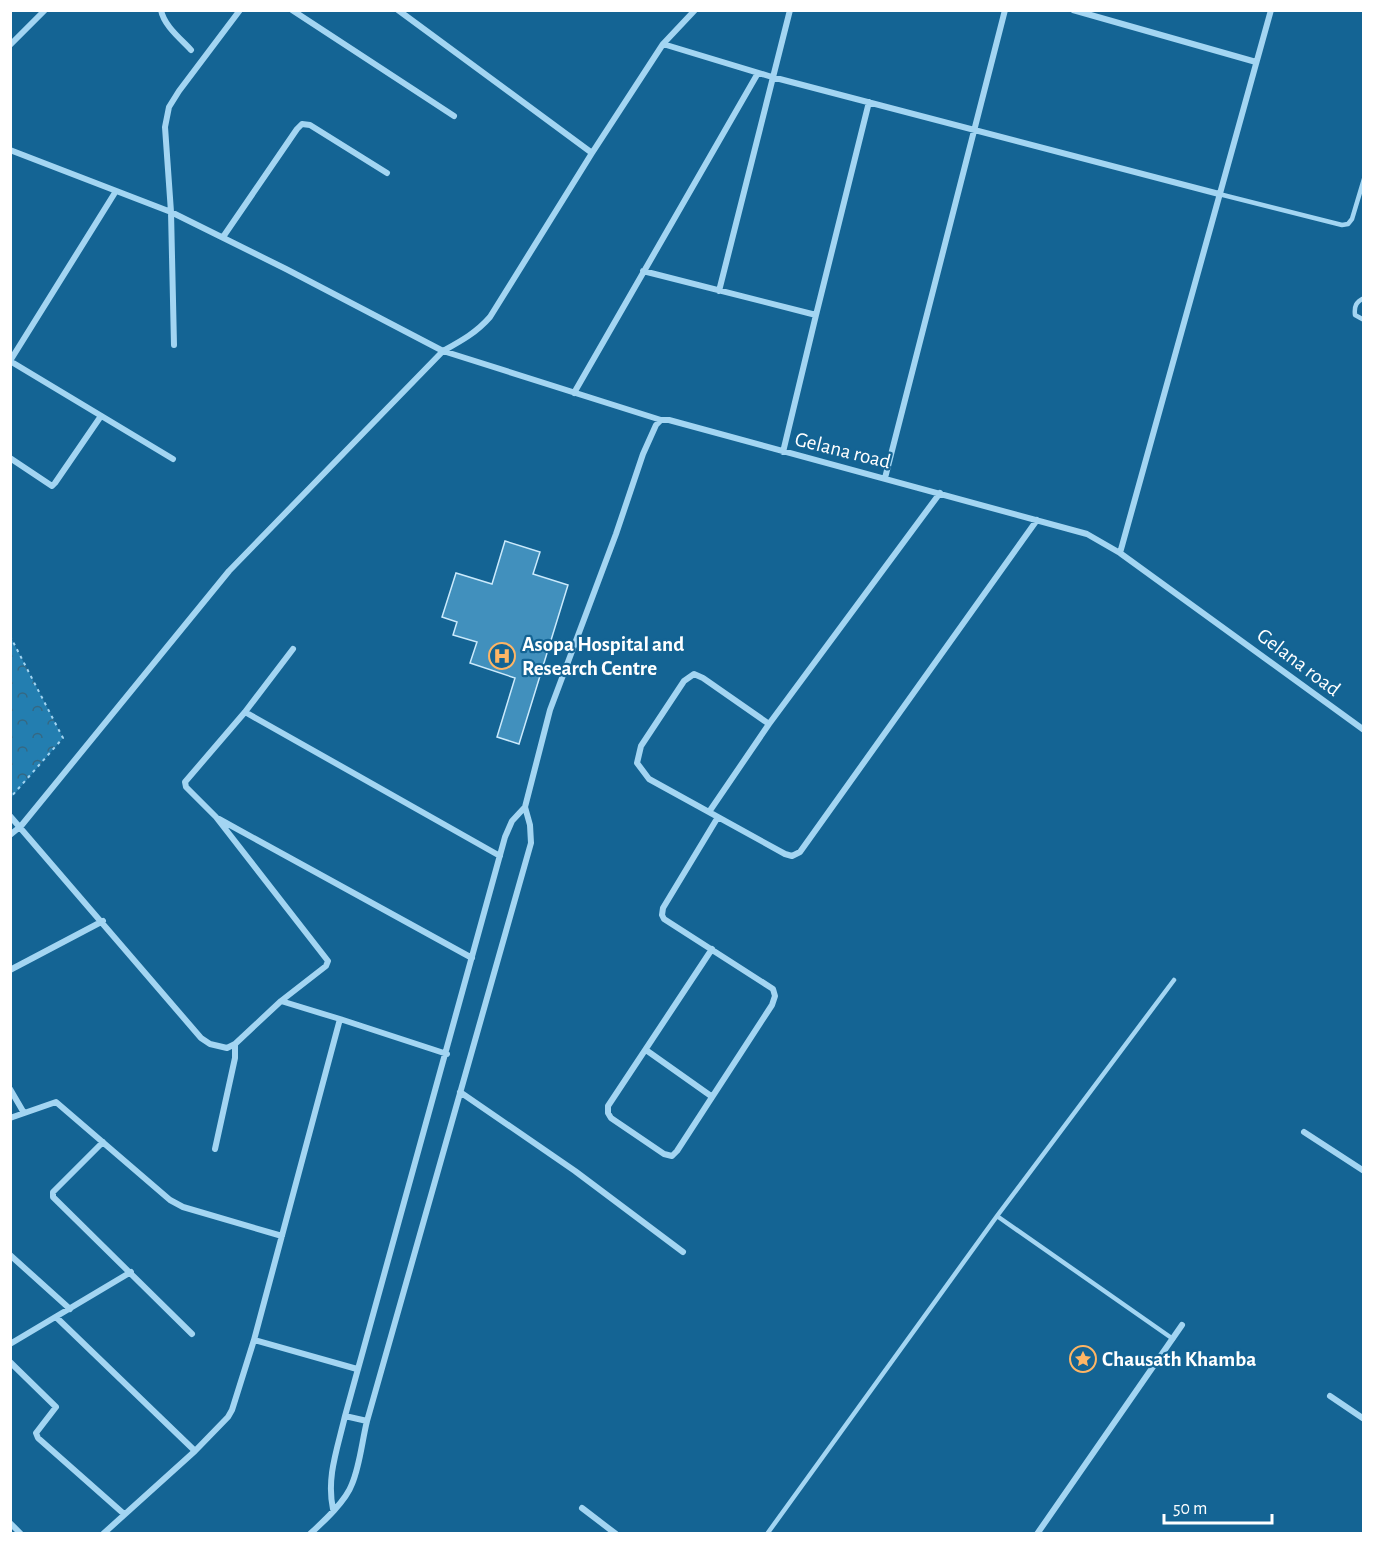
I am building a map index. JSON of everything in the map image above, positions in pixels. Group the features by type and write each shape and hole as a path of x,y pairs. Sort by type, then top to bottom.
{"street":[{"path":"10,45 45,10"},
{"path":"161,10 162,17 191,50"},
{"path":"174,345 171,212 165,127 169,107 179,91 240,10"},
{"path":"292,10 454,116"},
{"path":"398,10 592,153"},
{"path":"10,835 21,826 229,571 443,351 469,337 490,317 663,44 695,10"},
{"path":"719,291 790,10"},
{"path":"885,478 1005,10"},
{"path":"1073,10 1256,62"},
{"path":"1120,553 1271,10"},
{"path":"663,44 758,73 1220,194"},
{"path":"574,393 758,73"},
{"path":"783,452 869,102"},
{"path":"223,237 302,124 310,125 387,173"},
{"name":"Gelana road","path":"10,150 171,212 443,351 661,420 669,420 1087,534 1120,553 1364,730"},
{"path":"116,191 10,361 173,459"},
{"path":"643,271 816,315"},
{"path":"10,458 52,486 101,416"},
{"path":"333,1509 330,1478 357,1369 447,1054 505,837 513,821 525,807 550,710 616,534 643,454 656,425 661,420"},
{"path":"709,812 769,724 940,493"},
{"path":"769,724 704,678 694,675 684,681 641,746 637,763 649,779 785,854 792,856 800,852 1037,520"},
{"path":"10,816 103,921 201,1038 210,1044 227,1048 235,1044 281,1001 326,966 328,961 216,817 186,787 185,782 245,712 292,649"},
{"path":"245,712 500,856"},
{"path":"310,1533 327,1519 333,1509 345,1498 352,1484 367,1421 531,843 530,825 525,807"},
{"path":"216,817 472,958"},
{"path":"712,948 608,1106 611,1118 664,1154 672,1156 772,1005 775,996 774,989 712,948 664,919 662,915 663,908 718,817"},
{"path":"10,969 103,921"},
{"path":"281,1001 447,1054"},
{"path":"103,1533 195,1451 232,1410 255,1340 340,1019"},
{"path":"215,1149 235,1058 235,1044"},
{"path":"646,1050 711,1096"},
{"path":"10,1089 24,1113"},
{"path":"460,1092 575,1171 683,1252"},
{"path":"10,1118 56,1102 170,1200 193,1210 282,1236"},
{"path":"1304,1132 1364,1171"},
{"path":"103,1142 53,1192 53,1197 192,1334"},
{"path":"10,1255 70,1309"},
{"path":"10,1344 131,1272"},
{"path":"56,1317 195,1451"},
{"path":"1037,1533 1182,1325"},
{"path":"255,1340 357,1369"},
{"path":"10,1362 56,1407 36,1433 38,1438 124,1514"},
{"path":"1330,1396 1364,1419"},
{"path":"345,1416 367,1421"},
{"path":"582,1508 616,1533"},
{"path":"10,1523 21,1533"}],"lane":[{"path":"1220,194 1342,225 1348,224 1352,219 1364,180"},
{"path":"1364,298 1358,301 1354,308 1355,315 1364,320"},
{"path":"767,1533 997,1216 1174,980"},
{"path":"997,1216 1173,1339"}],"path":[{"path":"10,636 63,738 10,798"}],"green space":[{"path":"10,636 63,738 11,798 10,798"}],"building":[{"path":"505,541 540,552 533,574 568,585 519,744 497,737 515,678 470,663 477,642 453,635 457,622 442,617 456,573 492,584"}],"place":[{"name":"Asopa Hospital and Research Centre","path":"502,656"},
{"name":"Chausath Khamba","path":"1083,1359"}]}
